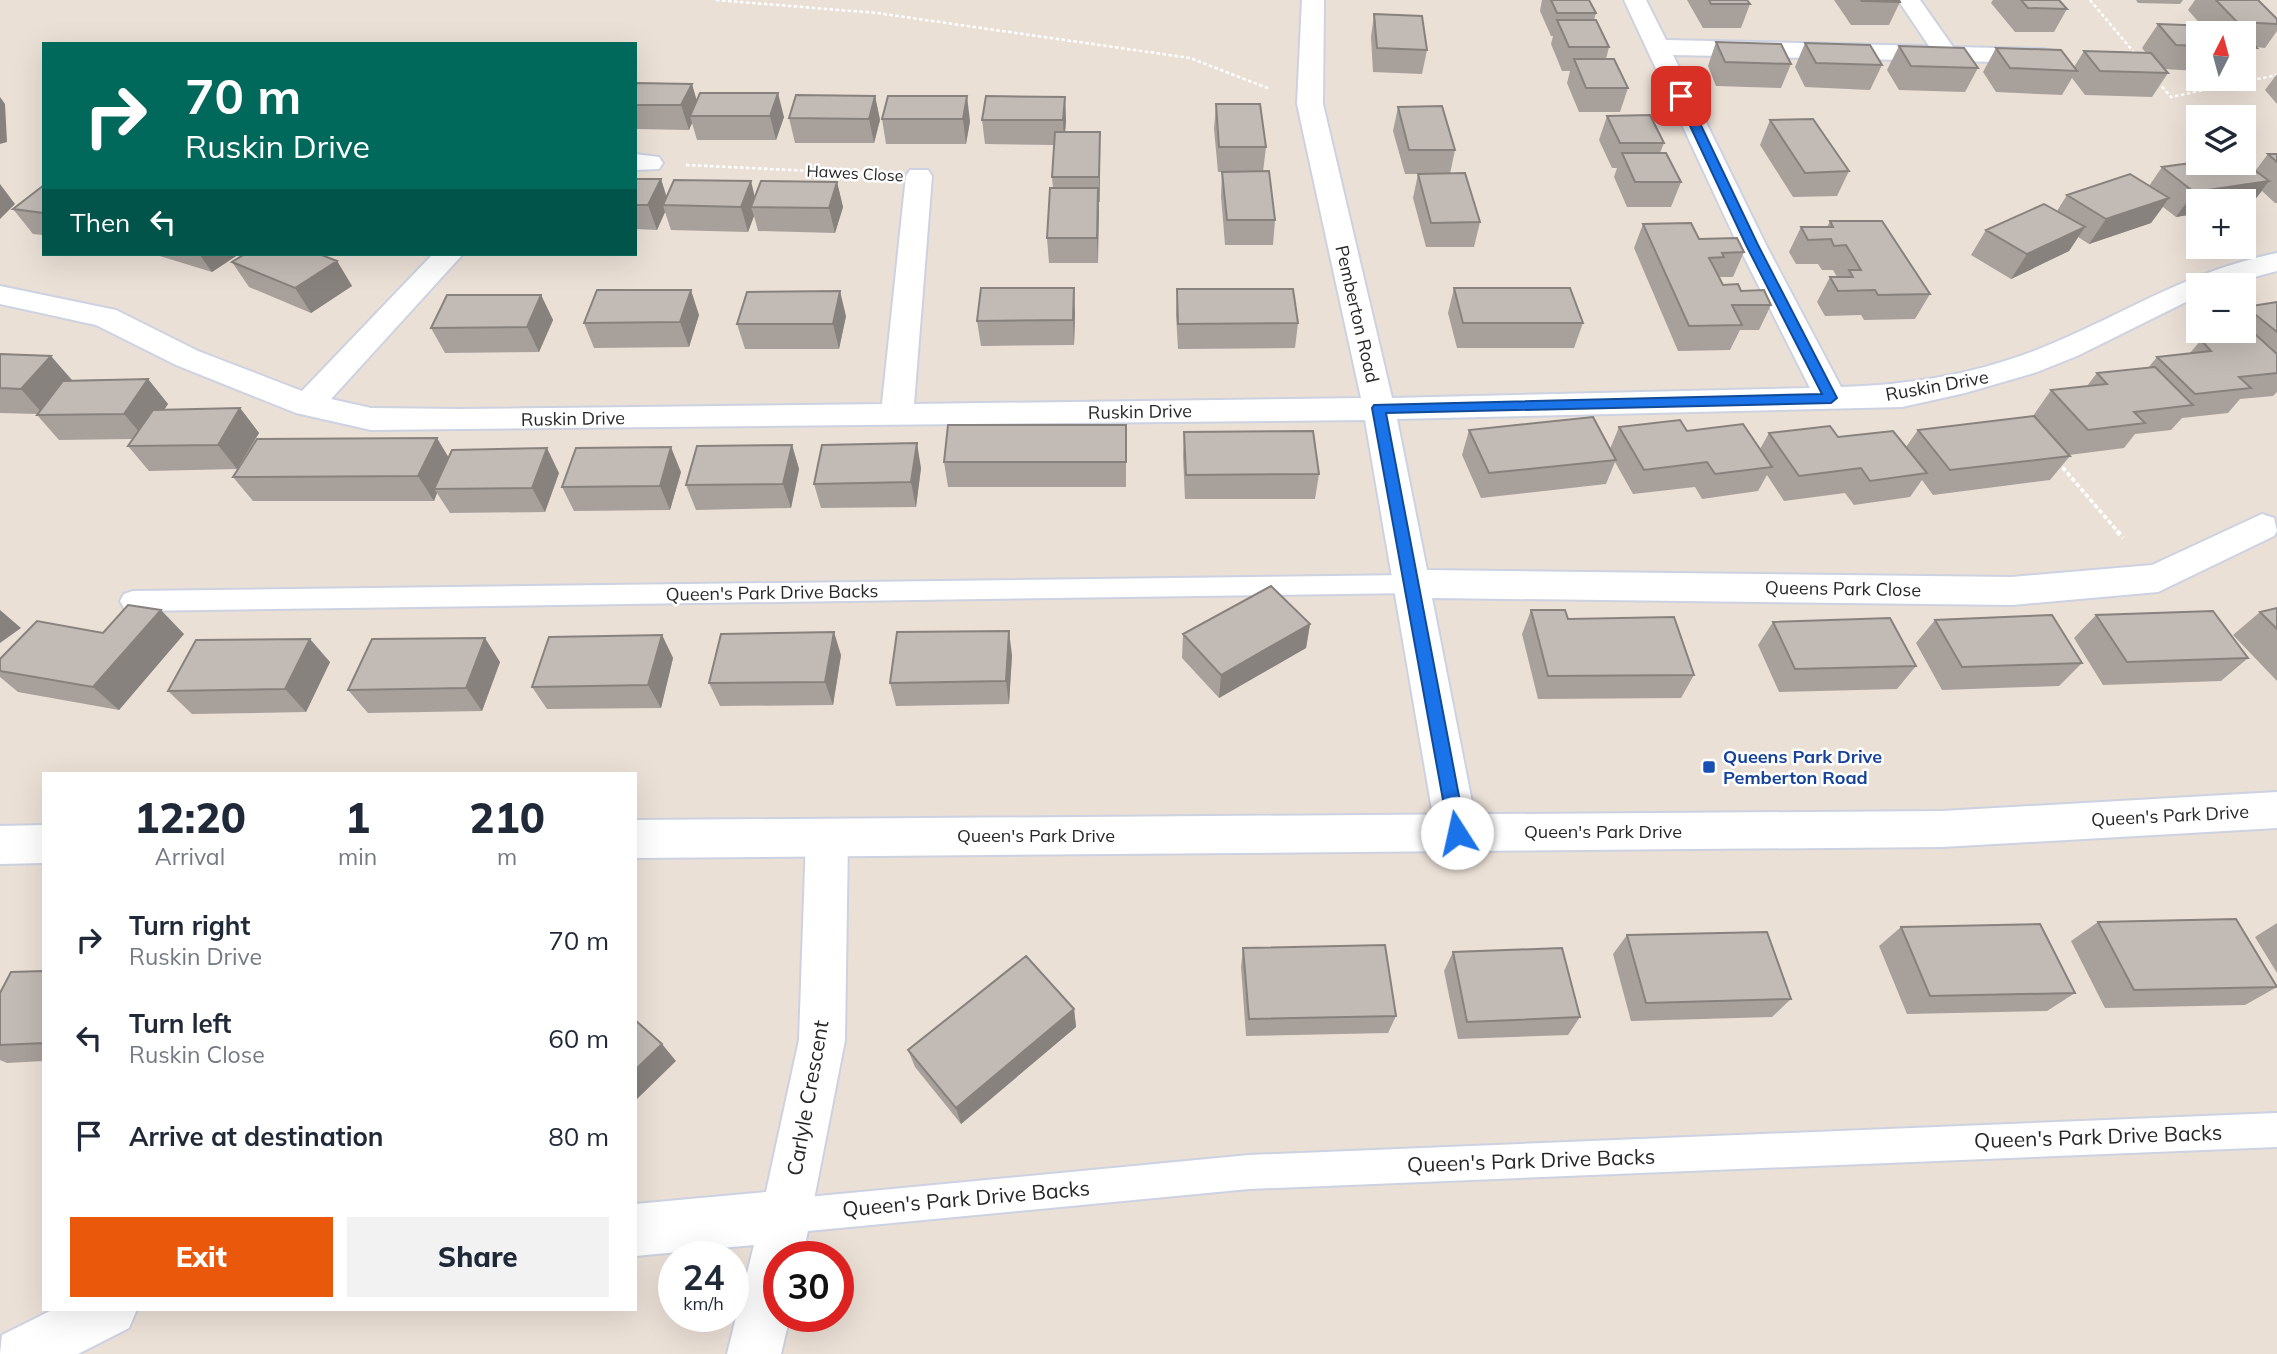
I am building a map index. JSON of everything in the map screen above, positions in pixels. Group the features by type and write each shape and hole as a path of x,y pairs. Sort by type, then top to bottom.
{"street":[{"name":"Pemberton Road","path":"1313,0 1310,104 1379,408 1457,833"},
{"path":"1635,0 1752,245 1831,398"},
{"path":"1909,0 1945,52"},
{"path":"1658,47 2051,56"},
{"name":"Hawes Close","path":"897,415 919,176"},
{"path":"307,405 447,256"},
{"name":"Ruskin Drive","path":"0,295 105,317 187,358 307,405 370,419 897,415 1379,408 1902,396 1986,380 2065,349 2188,288 2257,265 2277,262"},
{"name":"Queens Park Close","path":"1412,584 2011,591 2158,578 2262,527"},
{"name":"Queen's Park Drive","path":"637,839 1942,829 2277,810"},
{"name":"Carlyle Crescent","path":"754,1354 787,1216 822,1040 827,838"},
{"path":"0,845 42,844"},
{"path":"637,1230 787,1216"},
{"path":"21,1354 106,1311"}],"lane":[{"name":"Queen's Park Drive Backs","path":"133,601 1412,584"},
{"name":"Queen's Park Drive Backs","path":"787,1216 1249,1172 2277,1130"}],"path":[{"path":"716,0 877,13 1190,58 1310,104"},
{"path":"2090,0 2139,58"},
{"path":"2155,78 2171,97 2277,75"},
{"name":"Hawes Close","path":"643,163 919,176"},
{"path":"2050,453 2158,578"}],"building":[{"path":"1551,0 1589,0 1596,13 1557,13"},
{"path":"1709,0 1747,0 1750,4 1711,4"},
{"path":"1899,0 1900,2 1862,1"},
{"path":"2021,0 2059,0 2067,9 2028,8"},
{"path":"2216,0 2258,0 2277,19 2277,24 2256,21 2236,21"},
{"path":"1374,14 1422,16 1427,50 1377,48"},
{"path":"1557,20 1596,20 1609,47 1569,47"},
{"path":"2158,24 2186,25 2186,45 2176,45"},
{"path":"1716,42 1781,44 1791,64 1725,62"},
{"path":"1805,43 1870,45 1882,65 1816,63"},
{"path":"1899,46 1964,48 1978,68 1911,66"},
{"path":"1996,48 2061,50 2077,71 2010,68"},
{"path":"2084,51 2151,53 2168,73 2100,71"},
{"path":"1574,59 1614,59 1628,88 1586,88"},
{"path":"637,83 692,84 681,105 637,105"},
{"path":"700,93 778,93 770,116 690,116"},
{"path":"796,95 875,96 869,119 789,118"},
{"path":"888,96 967,96 963,119 882,119"},
{"path":"986,96 1065,97 1063,120 982,120"},
{"path":"1216,104 1260,104 1266,147 1219,147"},
{"path":"1442,106 1455,150 1409,150 1398,107"},
{"path":"1650,115 1664,143 1620,143 1607,116"},
{"path":"1813,119 1849,171 1805,173 1770,120"},
{"path":"1055,132 1100,132 1099,177 1052,177"},
{"path":"1622,153 1666,153 1681,182 1635,182"},
{"path":"2268,154 2277,154 2277,162"},
{"path":"2186,164 2186,175 2256,175 2256,171 2269,181 2214,189 2190,189 2162,167"},
{"path":"1269,171 1275,220 1227,220 1222,172"},
{"path":"1465,173 1480,222 1431,223 1418,174"},
{"path":"2130,174 2169,198 2106,219 2067,195"},
{"path":"637,179 661,179 648,205 637,205"},
{"path":"674,180 751,181 741,207 663,205"},
{"path":"761,181 837,182 829,208 751,207"},
{"path":"42,187 42,213 13,209"},
{"path":"1050,188 1098,188 1097,238 1047,238"},
{"path":"2044,204 2085,227 2027,254 1986,230"},
{"path":"1830,221 1882,221 1930,294 1878,295 1875,290 1838,291 1830,277 1853,277 1849,270 1861,270 1846,245 1834,246 1831,239 1808,240 1801,227 1833,227"},
{"path":"1691,223 1699,239 1737,238 1744,252 1722,253 1724,257 1709,258 1723,285 1738,284 1741,291 1764,290 1771,305 1732,305 1742,325 1689,326 1643,224"},
{"path":"242,256 324,256 337,261 295,288 232,262"},
{"path":"981,288 1074,288 1073,320 977,321"},
{"path":"1454,288 1570,288 1583,323 1463,323"},
{"path":"1177,289 1293,289 1298,323 1178,324"},
{"path":"597,290 691,290 680,322 584,323"},
{"path":"840,291 833,324 737,324 747,292"},
{"path":"447,295 541,295 527,327 431,328"},
{"path":"2277,302 2277,332 2256,315 2256,305"},
{"path":"2256,335 2277,354 2277,373 2239,377 2251,388 2195,394 2157,357 2211,351 2204,343 2256,343"},
{"path":"0,354 51,356 21,389 0,388"},
{"path":"2155,367 2193,405 2134,412 2145,423 2088,430 2051,390 2107,384 2097,373"},
{"path":"148,379 124,414 37,415 63,381"},
{"path":"240,408 218,445 128,446 153,410"},
{"path":"2034,416 2070,456 1950,470 1918,430"},
{"path":"1593,417 1616,460 1489,473 1469,430"},
{"path":"1680,420 1687,431 1743,424 1772,467 1715,474 1707,462 1644,470 1619,427"},
{"path":"948,425 1126,425 1126,462 944,462"},
{"path":"1830,426 1838,437 1893,431 1927,473 1870,481 1861,468 1799,476 1769,433"},
{"path":"1313,431 1319,474 1186,475 1184,432"},
{"path":"437,438 418,476 233,477 257,439"},
{"path":"917,443 911,482 814,484 822,445"},
{"path":"792,445 783,484 686,485 697,446"},
{"path":"671,447 660,486 562,487 576,448"},
{"path":"547,448 532,488 434,489 452,450"},
{"path":"1271,586 1310,624 1221,675 1183,634"},
{"path":"128,605 161,610 93,687 0,671 0,659 37,621 103,633"},
{"path":"2277,608 2277,629 2260,612"},
{"path":"1531,610 1565,610 1568,619 1674,617 1694,675 1548,676"},
{"path":"2213,611 2248,658 2127,662 2096,615"},
{"path":"2052,615 2082,663 1962,667 1935,620"},
{"path":"1890,618 1916,666 1795,669 1773,622"},
{"path":"1009,631 1006,681 890,683 897,632"},
{"path":"834,632 825,682 709,683 721,634"},
{"path":"662,635 648,685 532,687 549,637"},
{"path":"485,638 466,688 348,690 372,639"},
{"path":"310,639 285,689 168,691 196,640"},
{"path":"2236,919 2277,987 2134,990 2098,922"},
{"path":"2040,924 2075,993 1930,996 1901,927"},
{"path":"1767,932 1791,999 1646,1003 1627,935"},
{"path":"1385,945 1396,1016 1249,1019 1243,948"},
{"path":"1562,948 1580,1017 1467,1022 1453,952"},
{"path":"1026,956 1074,1009 956,1108 908,1050"},
{"path":"42,971 42,1043 0,1045 0,993 11,972"},
{"path":"637,1022 662,1044 637,1068"}],"place":[{"name":"Queens Park Drive Pemberton Road","path":"1709,767"}],"route":[{"path":"1457,833 1379,408 1831,398 1752,245 1681,96"}]}
